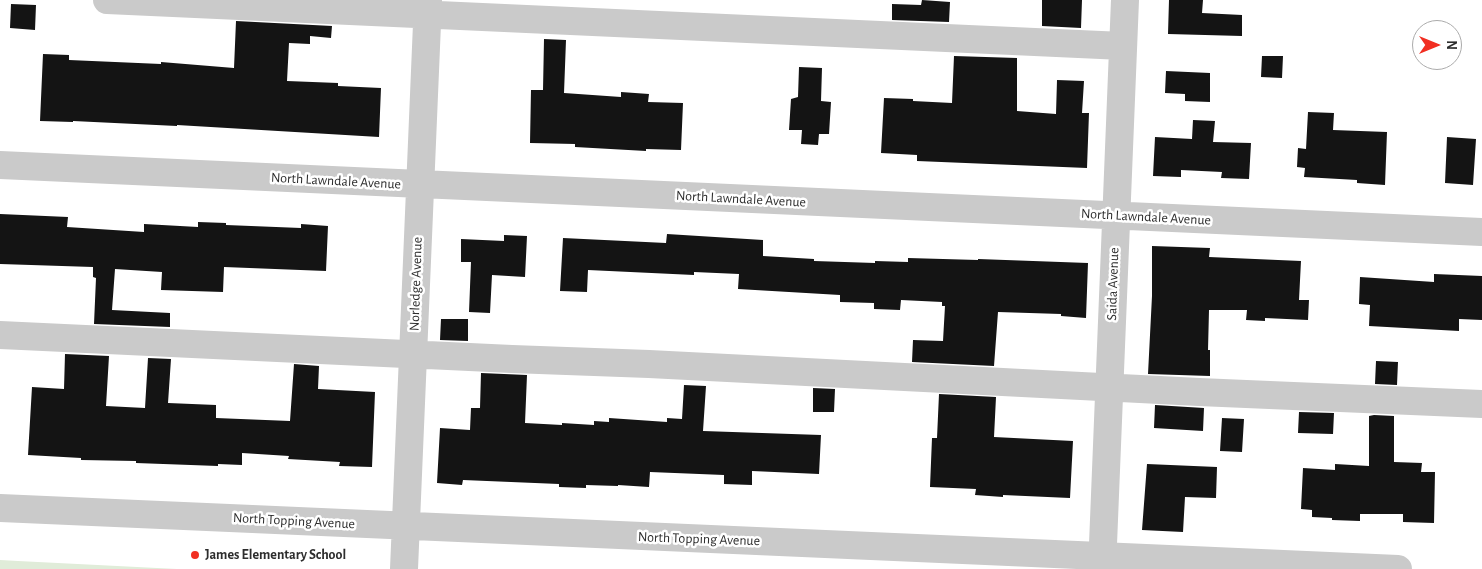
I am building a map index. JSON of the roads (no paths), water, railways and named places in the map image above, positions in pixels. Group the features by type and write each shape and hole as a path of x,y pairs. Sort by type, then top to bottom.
{"street":[{"path":"107,0 427,8 1123,46"},
{"name":"Saida Avenue","path":"1102,562 1125,0"},
{"name":"Norledge Avenue","path":"404,569 427,8"},
{"name":"North Lawndale Avenue","path":"0,165 1482,232"},
{"path":"0,335 1482,404"},
{"name":"North Topping Avenue","path":"0,508 406,526 1102,562 1398,569"}],"place":[{"name":"James Elementary School","path":"195,555"}]}
